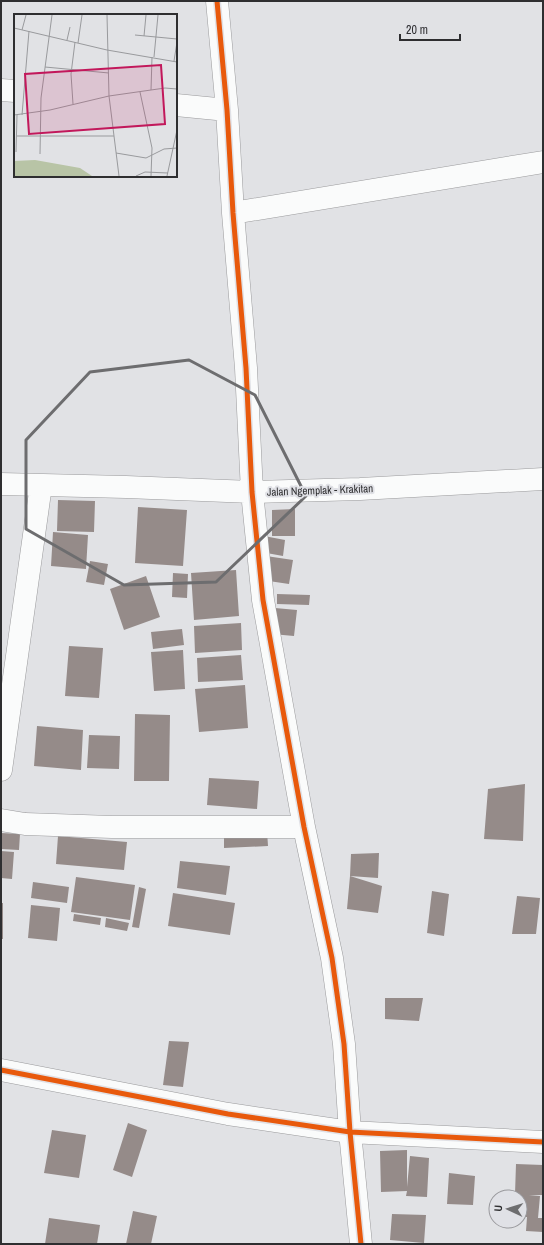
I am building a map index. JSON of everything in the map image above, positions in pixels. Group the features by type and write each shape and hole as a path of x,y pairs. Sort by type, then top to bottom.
{"street":[{"path":"217,1 227,110 233,213 246,368 252,492 263,600 304,827 332,958 344,1044 350,1132 361,1244"},
{"path":"1,90 14,91"},
{"path":"177,105 227,110"},
{"path":"233,213 543,162"},
{"name":"Jalan Ngemplak - Krakitan","path":"1,484 252,492 360,489 543,479"},
{"path":"1,770 42,485"},
{"path":"1,820 25,824 112,827 304,827"},
{"path":"1,1070 228,1114 350,1132 543,1142"}],"highlighted area":[{"path":"189,360 255,395 306,496 216,582 124,585 26,529 26,440 90,372"}],"building":[{"path":"58,500 95,501 94,532 57,531"},
{"path":"138,507 187,510 183,566 135,563"},
{"path":"295,509 295,536 272,536 272,510"},
{"path":"53,532 88,535 86,569 51,566"},
{"path":"264,536 285,540 283,556 261,552"},
{"path":"266,556 293,560 289,584 262,580"},
{"path":"90,561 108,564 104,585 86,582"},
{"path":"236,570 239,616 194,620 191,573"},
{"path":"173,573 188,574 187,598 172,597"},
{"path":"146,576 160,617 124,630 110,589"},
{"path":"277,594 310,595 309,605 277,604"},
{"path":"275,608 297,610 294,636 272,634"},
{"path":"241,623 242,650 195,653 194,626"},
{"path":"182,629 184,645 153,649 151,632"},
{"path":"69,646 103,648 99,698 65,696"},
{"path":"183,650 185,689 154,691 151,652"},
{"path":"241,655 243,680 198,682 197,658"},
{"path":"245,685 248,728 199,732 195,689"},
{"path":"135,714 170,715 169,781 134,781"},
{"path":"37,726 83,730 81,770 34,766"},
{"path":"89,735 120,736 119,769 87,768"},
{"path":"209,778 259,781 257,809 207,805"},
{"path":"525,784 523,841 484,839 488,789"},
{"path":"267,831 268,846 224,848 224,832"},
{"path":"1,833 20,834 19,850 1,849"},
{"path":"58,836 127,842 124,870 56,864"},
{"path":"1,851 14,852 12,879 1,878"},
{"path":"379,853 378,878 350,876 351,854"},
{"path":"180,861 230,866 226,895 177,888"},
{"path":"350,876 382,886 378,913 347,909"},
{"path":"76,877 135,885 130,920 71,912"},
{"path":"33,882 69,887 67,903 31,898"},
{"path":"139,887 146,889 139,928 132,927"},
{"path":"432,891 449,894 444,936 427,933"},
{"path":"173,893 235,903 230,935 168,926"},
{"path":"517,896 540,898 536,934 512,934"},
{"path":"1,903 3,903 3,939 1,939"},
{"path":"31,905 60,908 57,941 28,938"},
{"path":"74,914 101,918 100,925 73,921"},
{"path":"106,918 129,923 127,931 105,927"},
{"path":"385,998 423,998 419,1021 385,1019"},
{"path":"169,1041 189,1042 183,1087 163,1085"},
{"path":"128,1123 147,1130 132,1177 113,1170"},
{"path":"52,1130 86,1135 79,1178 44,1173"},
{"path":"407,1150 407,1187 410,1156 429,1158 427,1197 406,1196 407,1191 381,1192 380,1151"},
{"path":"516,1164 543,1165 543,1195 529,1195 540,1196 538,1218 543,1218 543,1232 526,1231 526,1229 528,1229 528,1189 515,1189"},
{"path":"449,1173 475,1176 473,1205 447,1204"},
{"path":"133,1211 157,1216 151,1244 126,1244"},
{"path":"392,1214 426,1215 424,1243 390,1240"},
{"path":"49,1218 100,1225 97,1244 45,1244"}],"cycle path":[{"path":"217,1 227,110 233,213 246,368 252,492 263,600 304,827 332,958 344,1044 350,1132 361,1244"},
{"path":"1,1070 228,1114 350,1132 543,1142"}]}
